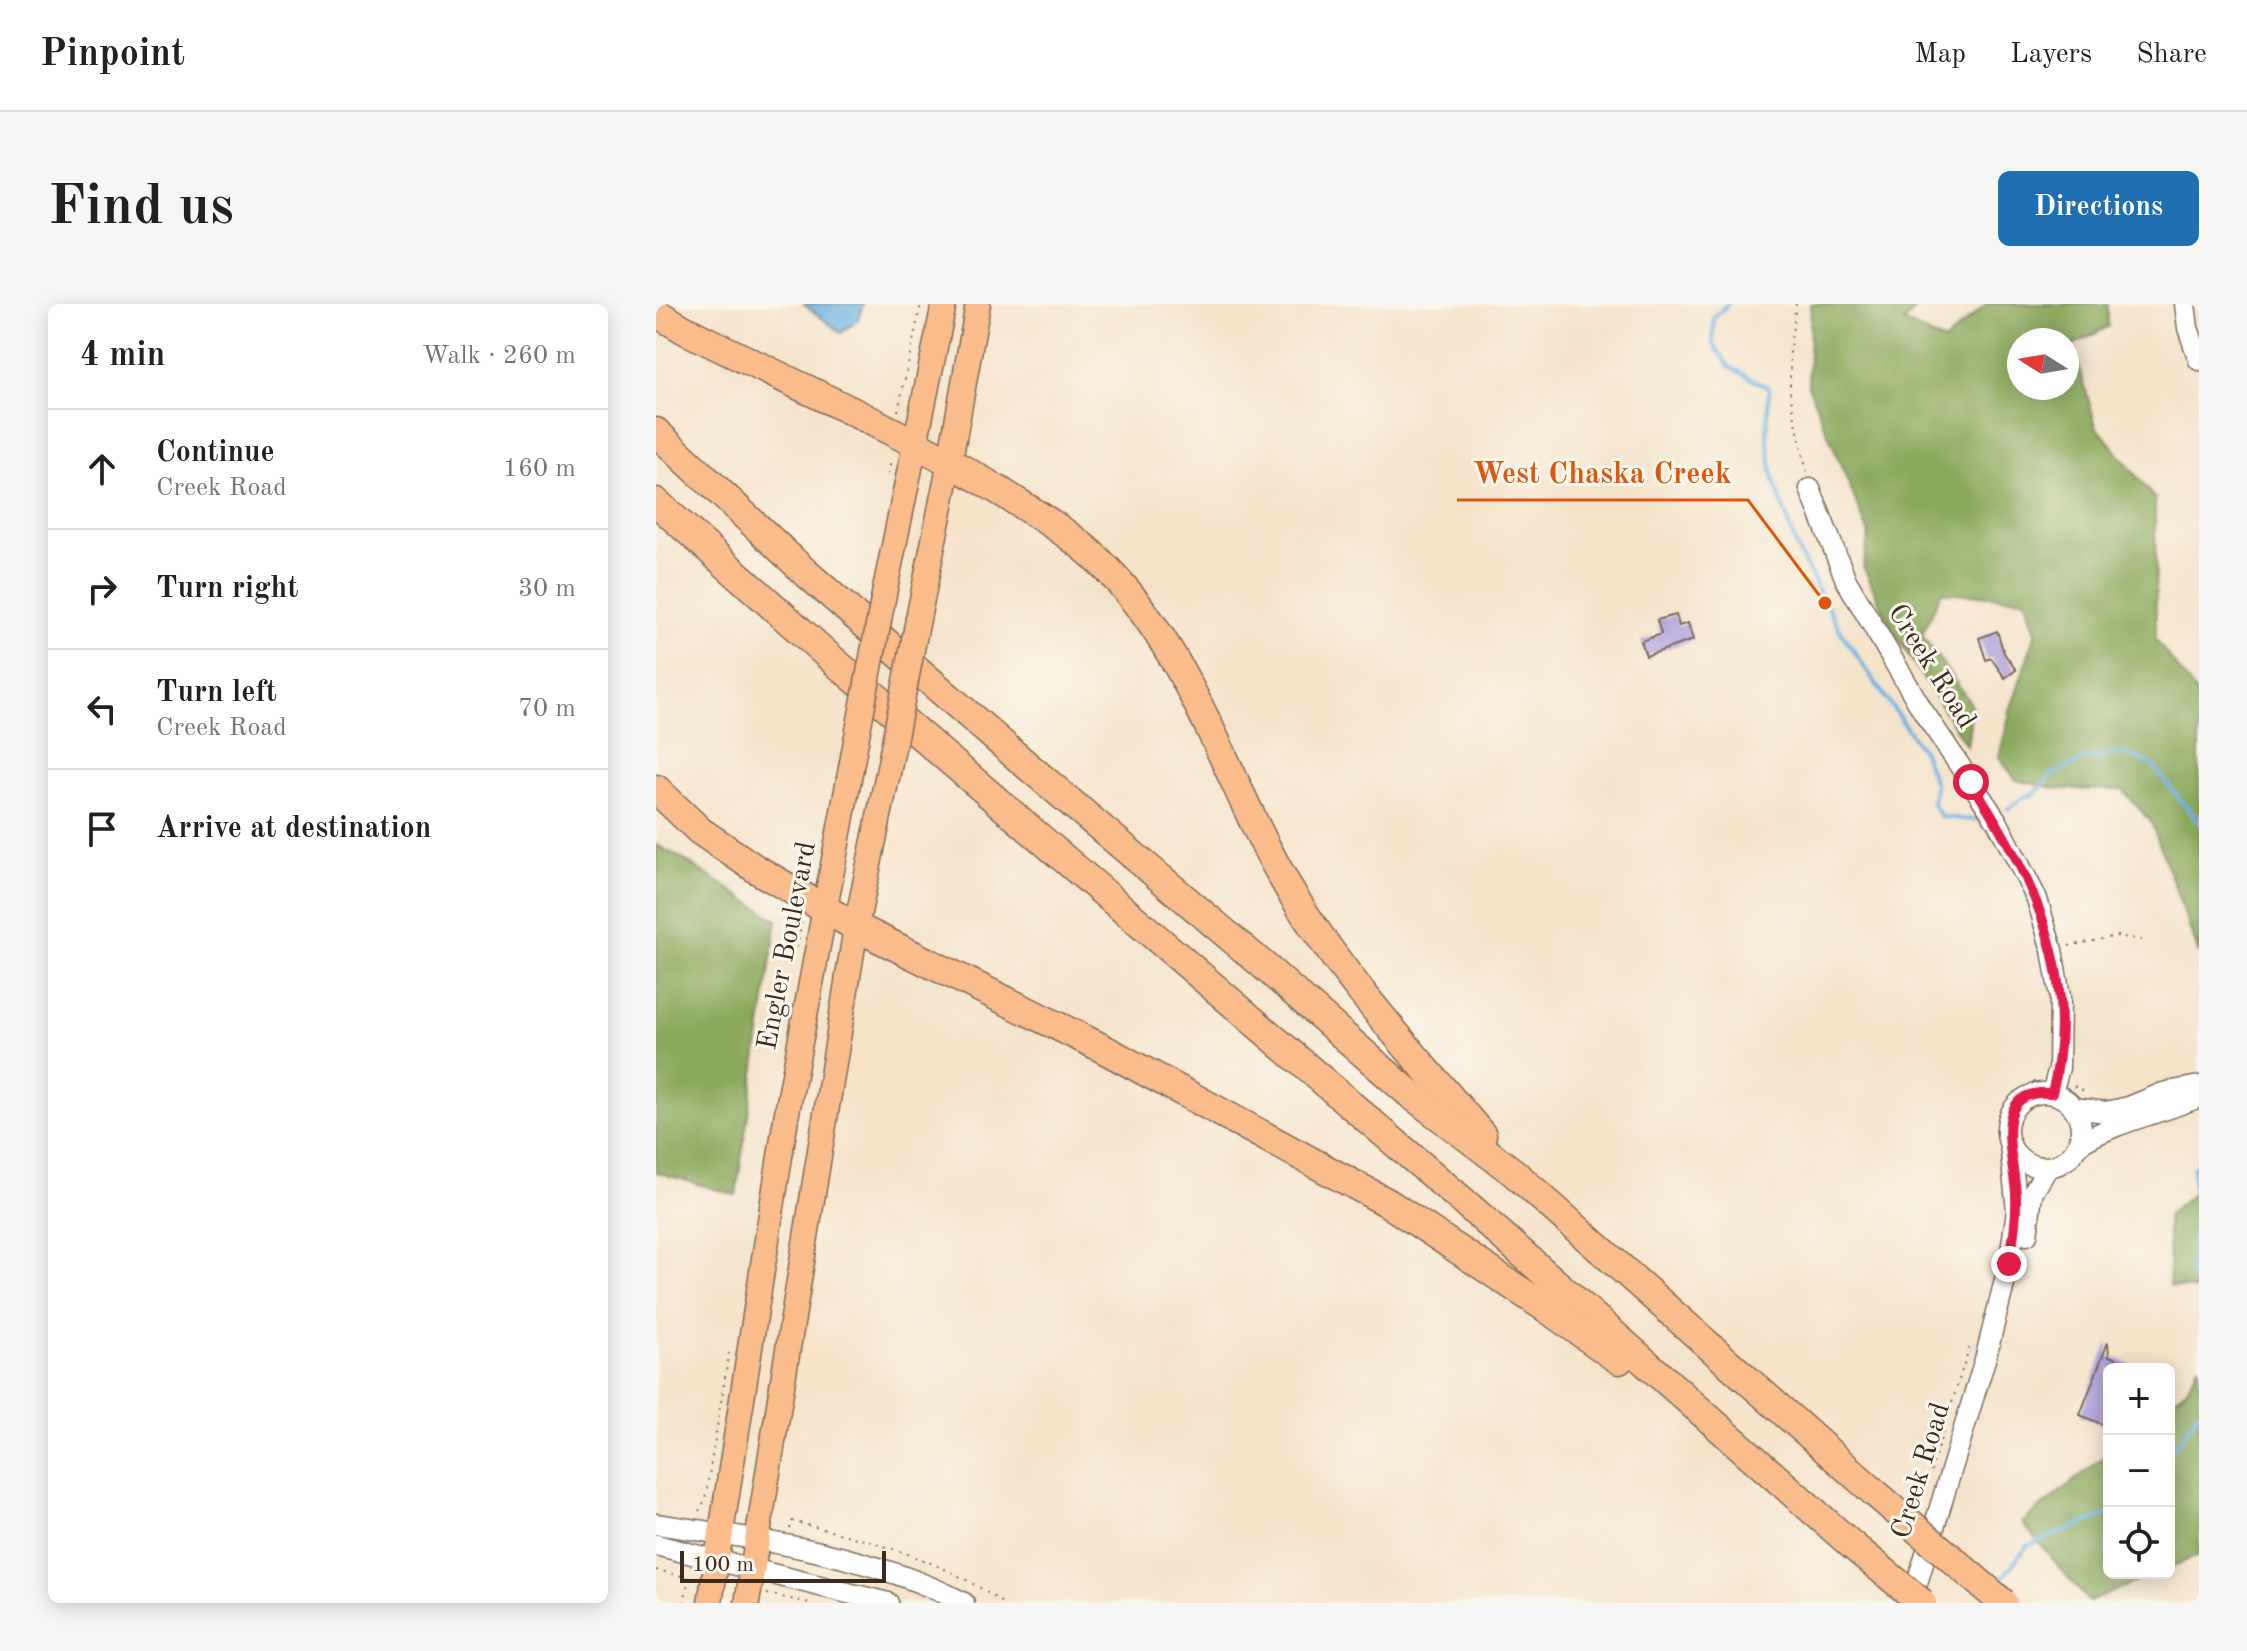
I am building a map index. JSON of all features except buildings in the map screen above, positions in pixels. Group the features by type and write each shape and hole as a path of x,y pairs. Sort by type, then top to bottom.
{"highway":[{"path":"656,313 950,461 1035,514 1095,557 1133,595 1170,650 1293,895 1337,962 1513,1172"},
{"path":"656,432 805,572 1023,762 1410,1094 1513,1172 2003,1603"},
{"path":"656,502 834,661 1222,992 1853,1546 1922,1603"},
{"path":"656,789 700,831 728,851 856,927 1100,1047 1388,1203 1546,1308 1744,1449"}],"main road":[{"name":"Engler Boulevard","path":"707,1592 718,1560 786,1118 885,589 944,304"},
{"path":"747,1603 856,927 950,461 978,304"}],"street":[{"path":"2185,304 2188,328 2199,360"},
{"name":"Creek Road","path":"1810,489 1851,591 1923,711 1997,821 2037,899 2052,950 2060,997 2054,1086"},
{"path":"2054,1086 2074,1108 2080,1119 2078,1145 2061,1163 2048,1167 2025,1161 2003,1142 2013,1110 2030,1095 2054,1086"},
{"path":"2074,1108 2106,1112 2129,1107 2163,1093 2199,1086"},
{"path":"2078,1145 2111,1127 2199,1097"},
{"name":"Creek Road","path":"1911,1603 1978,1352 2014,1236 2016,1184 2003,1142"},
{"name":"Creek Road","path":"1978,1352 2024,1259 2032,1194 2048,1167"},
{"path":"656,1524 758,1539 895,1573 964,1603"},
{"path":"656,1545 888,1603"}],"path":[{"path":"899,405 921,304"},
{"path":"1796,304 1790,348 1790,394 1810,489"},
{"path":"2052,950 2117,936 2141,940"},
{"path":"2003,1142 2001,1114 2020,1090 2035,1082 2043,1072 2054,1086 2093,1095"},
{"path":"1918,1513 1978,1352"},
{"path":"790,1530 792,1521 920,1558 958,1576 1002,1603"},
{"path":"684,1603 691,1568"},
{"path":"656,1570 689,1579 707,1592"},
{"path":"773,1595 810,1603"}],"green space":[{"path":"1811,304 1920,304 1904,322 1944,342 1986,304 2108,304 2108,327 2079,342 2079,328 2007,328 2007,400 2079,400 2079,366 2096,426 2155,499 2156,640 2199,697 2199,954 2151,822 2123,790 2059,789 2016,780 1999,757 2011,708 2036,632 2025,599 1941,592 1922,635 1972,705 1967,747 1892,629 1863,566 1869,534 1808,385"},
{"path":"656,845 777,920 736,1195 656,1172"},
{"path":"2199,1188 2199,1290 2170,1286 2167,1216"},
{"path":"2199,1365 2199,1555 2175,1565 2175,1398 2187,1388"},
{"path":"2103,1457 2103,1579 2142,1579 2089,1602 2022,1523"}],"water":[{"path":"804,304 863,304 858,320 841,333"}],"waterway":[{"path":"1728,304 1714,317 1713,343 1729,366 1769,388 1767,434 1773,477 1797,549 1842,634 1923,752 1935,785 1933,804 1941,817 1974,820"},
{"path":"2008,809 2024,797 2035,794 2052,775 2085,759 2124,753 2151,764 2199,822"},
{"path":"2199,1164 2193,1168 2198,1211 2190,1273 2199,1286"},
{"path":"2175,1446 2199,1412"},
{"path":"1997,1584 2027,1546 2103,1516"}],"place":[{"name":"West Chaska Creek","path":"1825,603"}],"route":[{"path":"1971,782 1997,821 2037,899 2052,950 2060,997 2059,1068 2052,1093 2030,1095 2013,1110 2008,1121 2017,1211 2009,1264"}]}
